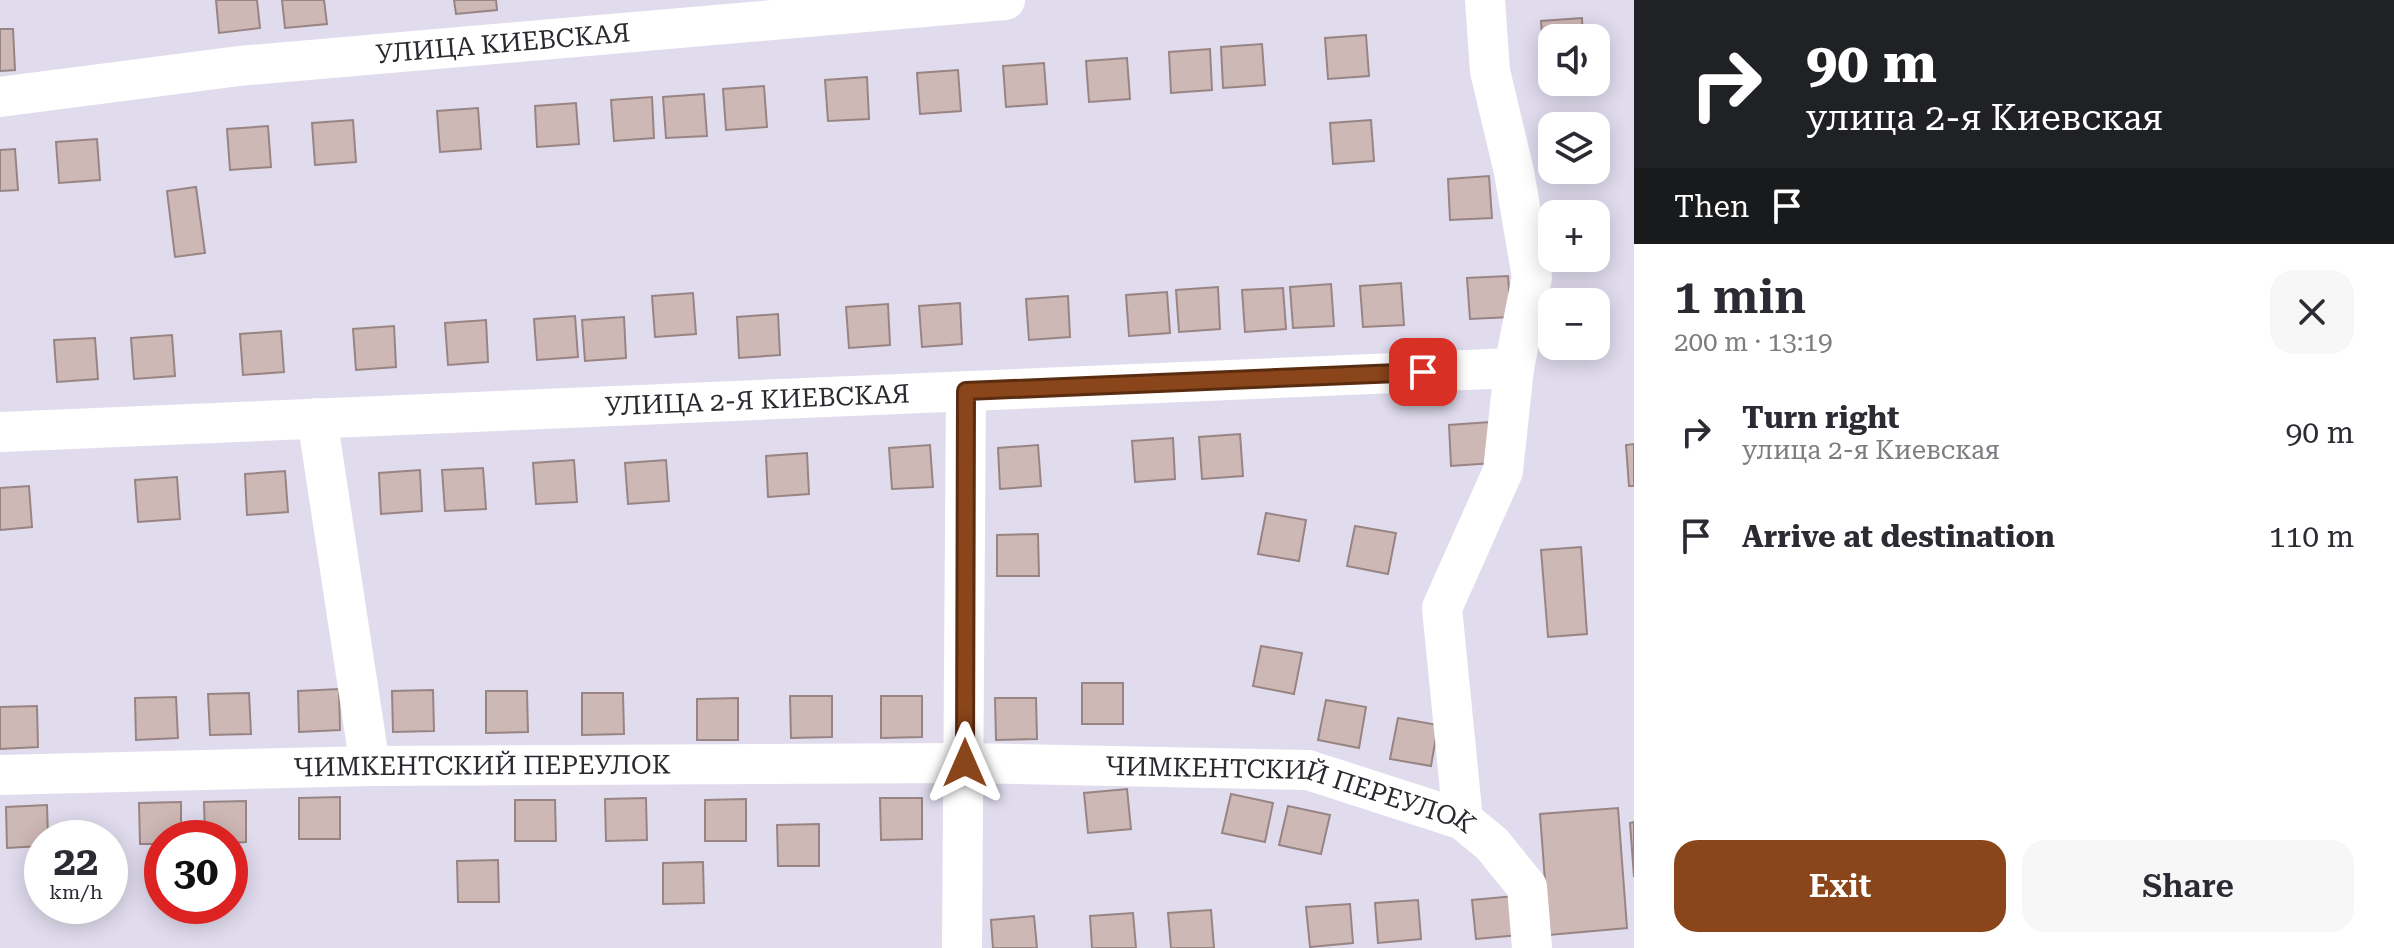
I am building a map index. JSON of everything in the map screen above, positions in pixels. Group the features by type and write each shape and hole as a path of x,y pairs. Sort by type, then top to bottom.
{"street":[{"name":"УЛИЦА КИЕВСКАЯ","path":"0,97 239,66 1005,0"},
{"path":"1463,820 1442,608 1503,471 1514,368 1532,277 1514,172 1490,71 1485,0"},
{"name":"УЛИЦА 2-Я КИЕВСКАЯ","path":"0,432 1514,368"},
{"path":"962,948 966,391"},
{"path":"317,418 370,766"},
{"name":"ЧИМКЕНТСКИЙ ПЕРЕУЛОК","path":"0,775 370,766 965,763 1308,770 1463,820 1492,844 1527,887 1532,948"}],"building":[{"path":"216,0 257,0 260,28 219,33"},
{"path":"282,0 324,0 327,24 285,28"},
{"path":"454,0 496,0 497,10 456,14"},
{"path":"1582,18 1582,24 1541,24 1541,21"},
{"path":"0,29 13,29 15,70 0,71"},
{"path":"1366,35 1369,76 1328,79 1325,38"},
{"path":"1262,44 1265,85 1223,88 1221,47"},
{"path":"1210,49 1212,90 1171,93 1169,52"},
{"path":"1127,58 1130,99 1089,102 1086,61"},
{"path":"1044,63 1047,104 1006,107 1003,66"},
{"path":"958,70 961,111 920,114 917,73"},
{"path":"867,77 869,119 828,121 825,80"},
{"path":"764,86 767,127 726,130 723,89"},
{"path":"704,94 707,136 666,138 663,97"},
{"path":"652,97 654,138 614,141 611,100"},
{"path":"576,103 579,144 537,147 535,106"},
{"path":"478,108 481,149 440,152 437,111"},
{"path":"353,120 356,162 315,165 312,123"},
{"path":"1371,120 1374,161 1333,164 1330,123"},
{"path":"268,126 271,167 230,170 227,129"},
{"path":"97,139 100,180 59,183 56,142"},
{"path":"15,149 18,190 0,191 0,150"},
{"path":"1489,176 1492,218 1450,220 1448,179"},
{"path":"196,187 205,253 175,257 167,191"},
{"path":"1508,276 1511,317 1470,319 1467,278"},
{"path":"1401,283 1404,325 1363,327 1360,286"},
{"path":"1331,284 1334,326 1293,328 1290,287"},
{"path":"1218,287 1220,329 1179,332 1176,290"},
{"path":"1283,288 1286,329 1245,332 1242,290"},
{"path":"1167,292 1170,333 1129,336 1126,295"},
{"path":"693,293 696,334 655,337 652,296"},
{"path":"1068,296 1070,337 1029,340 1026,299"},
{"path":"960,303 962,344 922,347 919,306"},
{"path":"888,304 890,345 849,348 846,307"},
{"path":"778,314 780,355 739,358 737,317"},
{"path":"575,316 578,357 537,360 534,319"},
{"path":"624,317 626,358 585,361 582,320"},
{"path":"486,320 488,362 448,365 445,323"},
{"path":"394,326 396,367 356,370 353,329"},
{"path":"281,331 284,372 243,375 240,334"},
{"path":"172,335 175,376 134,379 131,338"},
{"path":"95,338 98,379 57,382 54,340"},
{"path":"1490,422 1493,463 1451,466 1449,425"},
{"path":"1240,434 1243,476 1202,479 1199,437"},
{"path":"1173,438 1175,479 1135,482 1132,441"},
{"path":"1634,444 1634,486 1629,486 1626,445"},
{"path":"930,445 933,487 892,489 889,448"},
{"path":"1038,445 1041,486 1000,489 998,448"},
{"path":"807,453 809,494 768,497 766,456"},
{"path":"574,460 577,502 536,504 533,463"},
{"path":"666,460 669,501 628,504 625,463"},
{"path":"483,468 486,509 445,511 442,470"},
{"path":"420,470 422,511 381,514 379,473"},
{"path":"285,471 288,512 247,515 245,474"},
{"path":"177,477 180,519 138,522 135,480"},
{"path":"29,486 32,527 0,530 0,488"},
{"path":"1266,513 1306,520 1299,561 1258,554"},
{"path":"1355,526 1396,533 1388,574 1347,566"},
{"path":"1038,534 1039,576 997,576 997,535"},
{"path":"1581,547 1587,634 1548,637 1541,550"},
{"path":"1261,646 1302,653 1294,694 1253,686"},
{"path":"1082,683 1123,683 1123,724 1082,724"},
{"path":"339,689 340,730 299,732 298,691"},
{"path":"433,690 434,731 393,732 392,691"},
{"path":"486,691 527,691 528,732 486,733"},
{"path":"249,693 251,734 210,735 208,694"},
{"path":"582,693 623,693 624,734 582,735"},
{"path":"790,696 832,696 832,737 791,738"},
{"path":"881,696 922,696 922,737 881,738"},
{"path":"176,697 178,738 136,740 135,698"},
{"path":"738,698 738,740 697,740 697,699"},
{"path":"995,698 1036,698 1037,739 996,740"},
{"path":"1326,700 1366,707 1359,748 1318,740"},
{"path":"37,706 38,747 0,749 0,707"},
{"path":"1398,718 1438,725 1431,766 1390,759"},
{"path":"1127,789 1131,829 1088,833 1084,793"},
{"path":"1231,794 1273,803 1265,842 1222,833"},
{"path":"340,797 340,839 299,839 299,798"},
{"path":"646,798 647,840 606,841 605,799"},
{"path":"880,798 922,798 922,839 881,840"},
{"path":"746,799 746,841 705,841 705,800"},
{"path":"515,800 555,800 556,841 515,841"},
{"path":"246,801 246,820 204,820 204,802"},
{"path":"181,802 181,820 144,820 144,844 140,844 139,803"},
{"path":"47,805 47,820 24,820 24,847 7,848 6,807"},
{"path":"1288,806 1330,815 1321,854 1279,845"},
{"path":"1618,808 1627,928 1549,935 1540,814"},
{"path":"1634,822 1634,877 1630,823"},
{"path":"819,824 819,866 778,866 777,825"},
{"path":"498,860 499,902 458,902 457,861"},
{"path":"703,862 704,903 663,904 663,863"},
{"path":"1515,896 1519,935 1476,939 1472,900"},
{"path":"1418,900 1421,939 1378,943 1375,903"},
{"path":"1350,904 1353,943 1310,947 1306,907"},
{"path":"1211,910 1214,948 1171,948 1168,913"},
{"path":"1133,913 1136,948 1092,948 1090,916"},
{"path":"1034,916 1037,948 993,948 991,920"}],"route":[{"path":"965,763 966,391 1423,372"}]}
